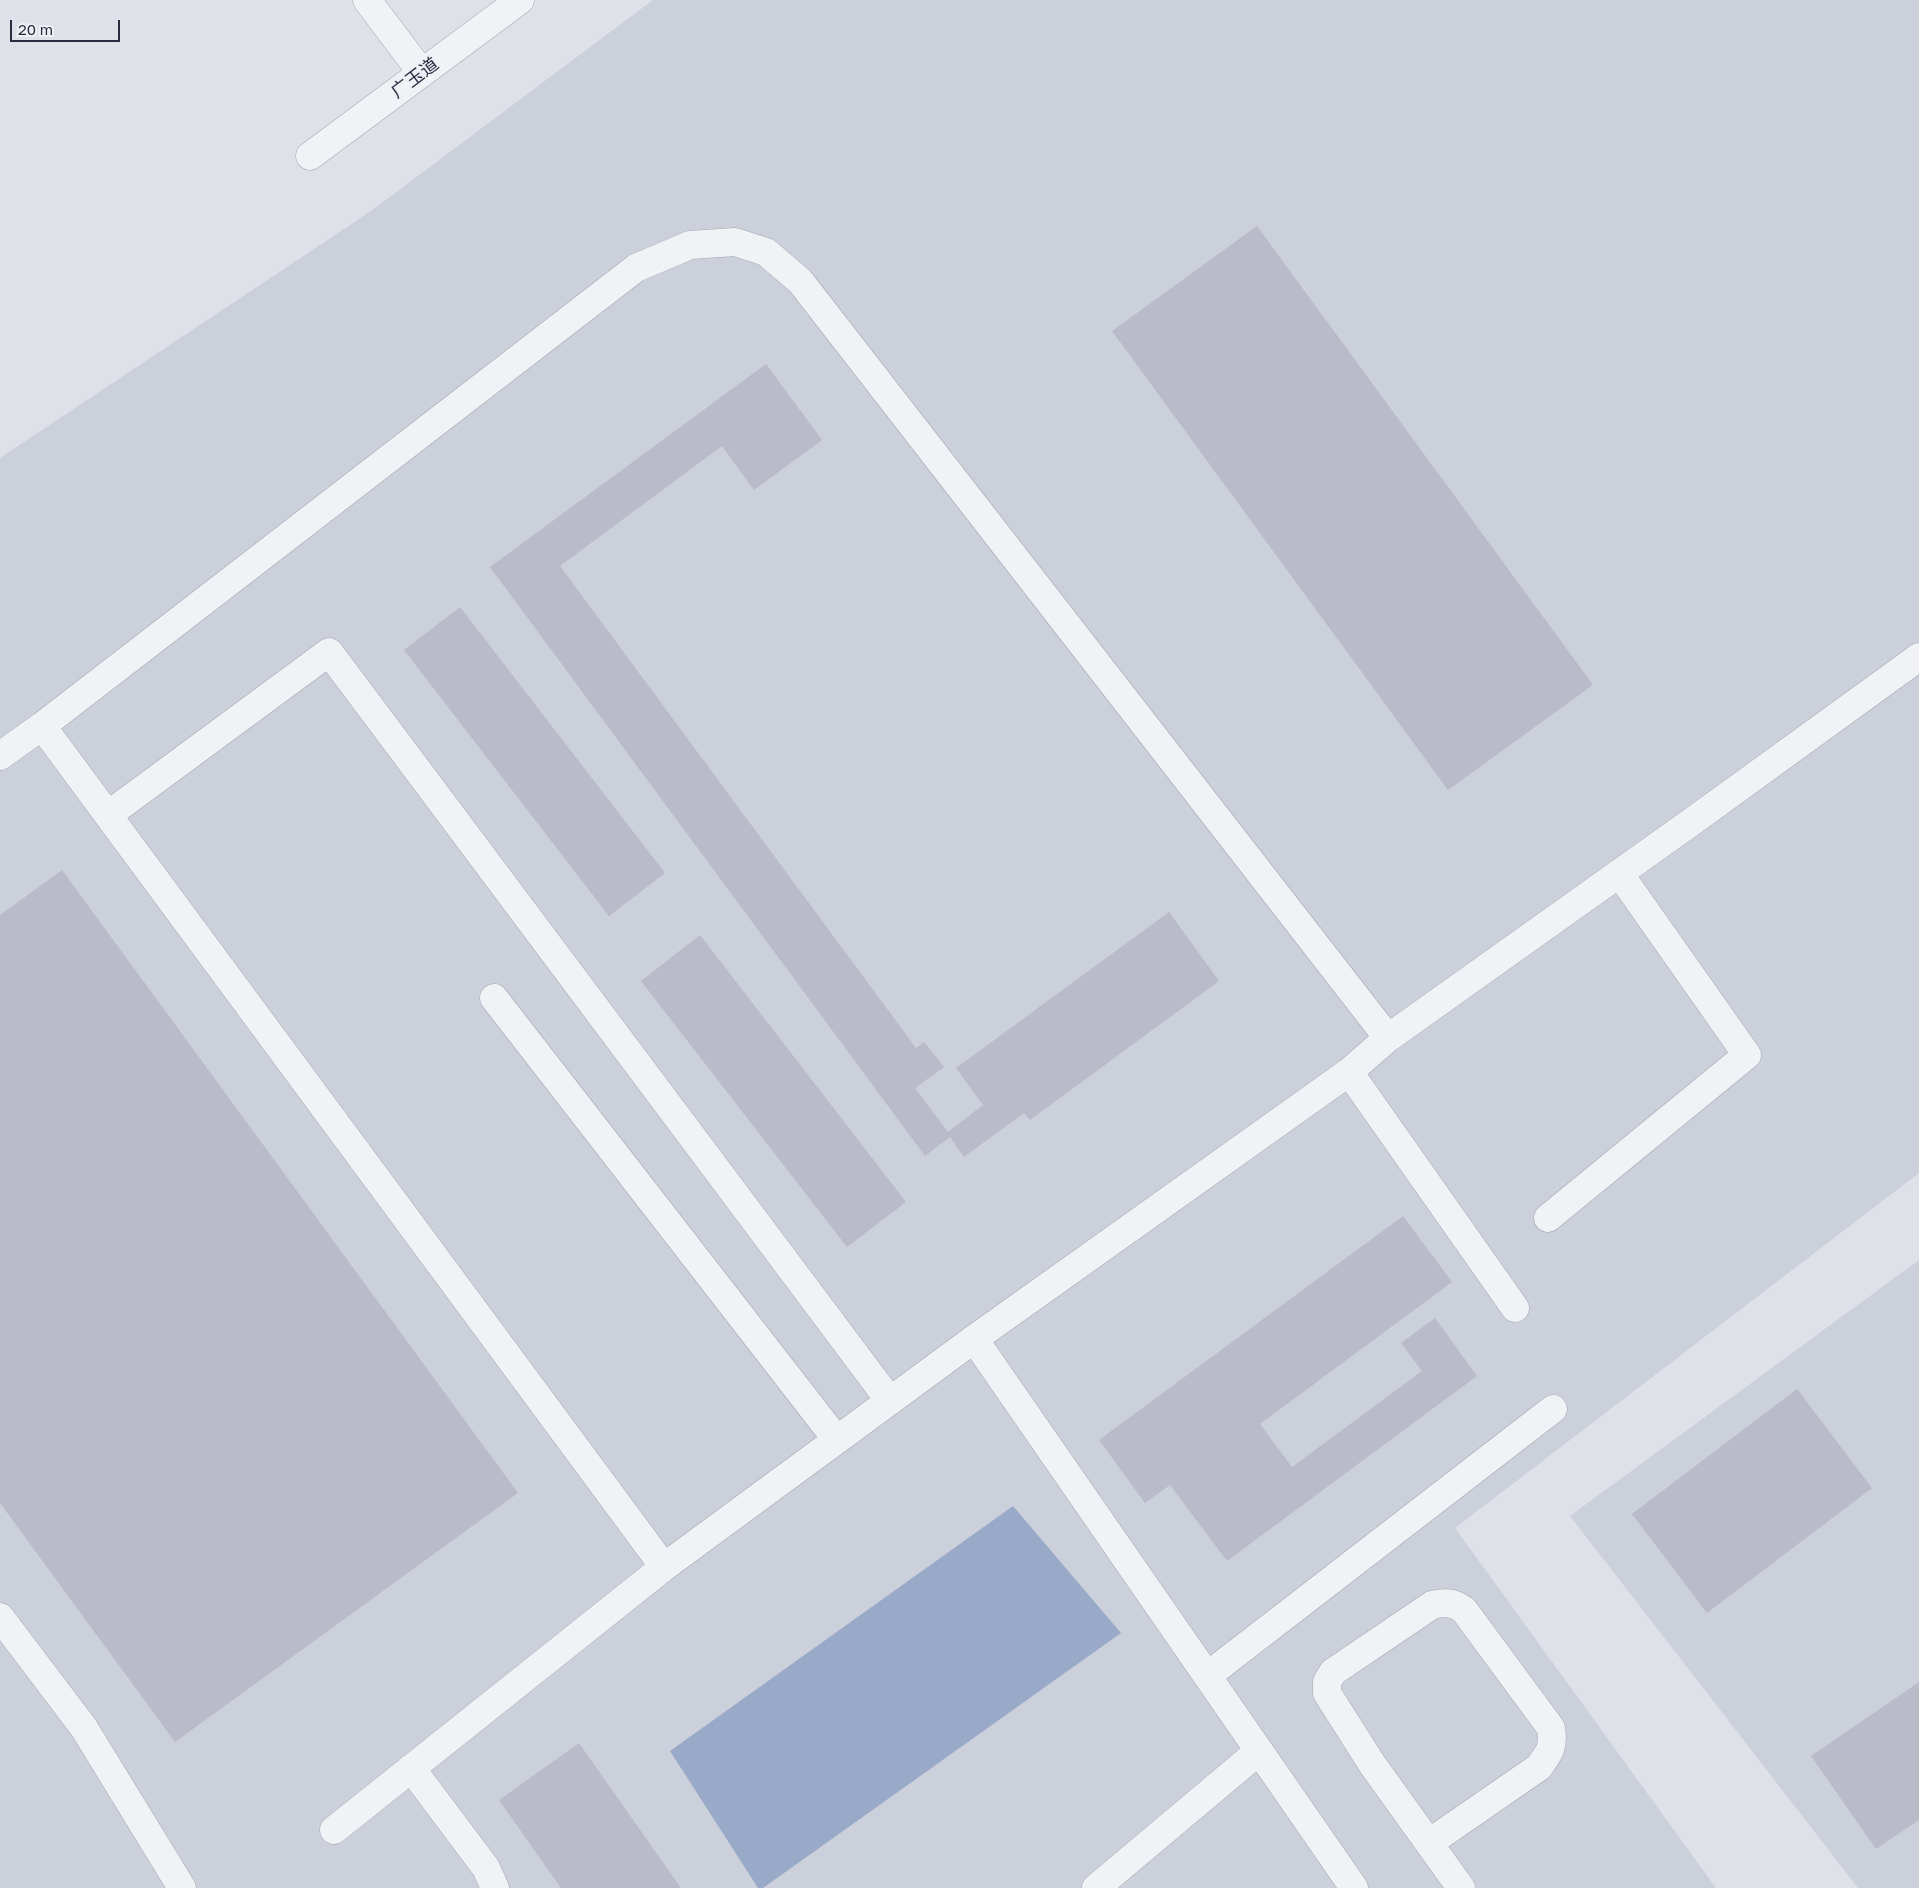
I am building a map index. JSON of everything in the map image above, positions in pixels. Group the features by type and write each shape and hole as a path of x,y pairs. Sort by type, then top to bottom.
{"street":[{"path":"368,0 422,72"},
{"name":"广玉道","path":"310,156 520,0"},
{"path":"0,756 42,726 636,268 690,245 735,242 766,252 800,281 1388,1038"},
{"path":"108,815 329,652 890,1401"},
{"path":"334,1830 664,1567 974,1339 1348,1072 1388,1038 1919,657"},
{"path":"42,726 664,1567"},
{"path":"1548,1218 1747,1055 1619,873"},
{"path":"494,998 837,1440"},
{"path":"1348,1072 1515,1308"},
{"path":"974,1339 1354,1888"},
{"path":"1207,1676 1553,1409"},
{"path":"1429,1843 1539,1767 1548,1755 1553,1743 1552,1728 1464,1610 1454,1603 1442,1602 1432,1605 1333,1672 1327,1682 1326,1693 1372,1764 1461,1888"},
{"path":"0,1616 84,1728 182,1888"},
{"path":"1096,1888 1259,1751"},
{"path":"411,1768 486,1868 494,1888"}],"shaded area":[{"path":"653,0 1919,0 1919,1173 1455,1528 1716,1888 0,1888 0,458 371,211"},
{"path":"1919,1260 1919,1888 1858,1888 1570,1516"}],"water":[{"path":"1013,1506 1121,1633 763,1888 758,1888 670,1751"}],"building":[{"path":"1257,226 1593,685 1448,790 1112,331"},
{"path":"766,364 822,440 754,490 722,446 560,566 916,1048 924,1042 944,1067 915,1088 948,1132 983,1105 956,1068 1169,912 1219,981 1030,1120 1024,1113 964,1157 950,1137 925,1156 490,567"},
{"path":"460,607 665,873 609,916 404,650"},
{"path":"62,870 518,1493 175,1742 0,1503 0,915"},
{"path":"700,935 906,1202 847,1247 641,981"},
{"path":"1403,1216 1452,1282 1260,1424 1292,1467 1422,1371 1401,1343 1435,1318 1477,1376 1227,1561 1170,1485 1145,1503 1099,1440"},
{"path":"1797,1389 1872,1488 1707,1613 1632,1514"},
{"path":"1919,1682 1919,1820 1876,1849 1811,1756"},
{"path":"579,1743 681,1888 561,1888 499,1800"}]}
